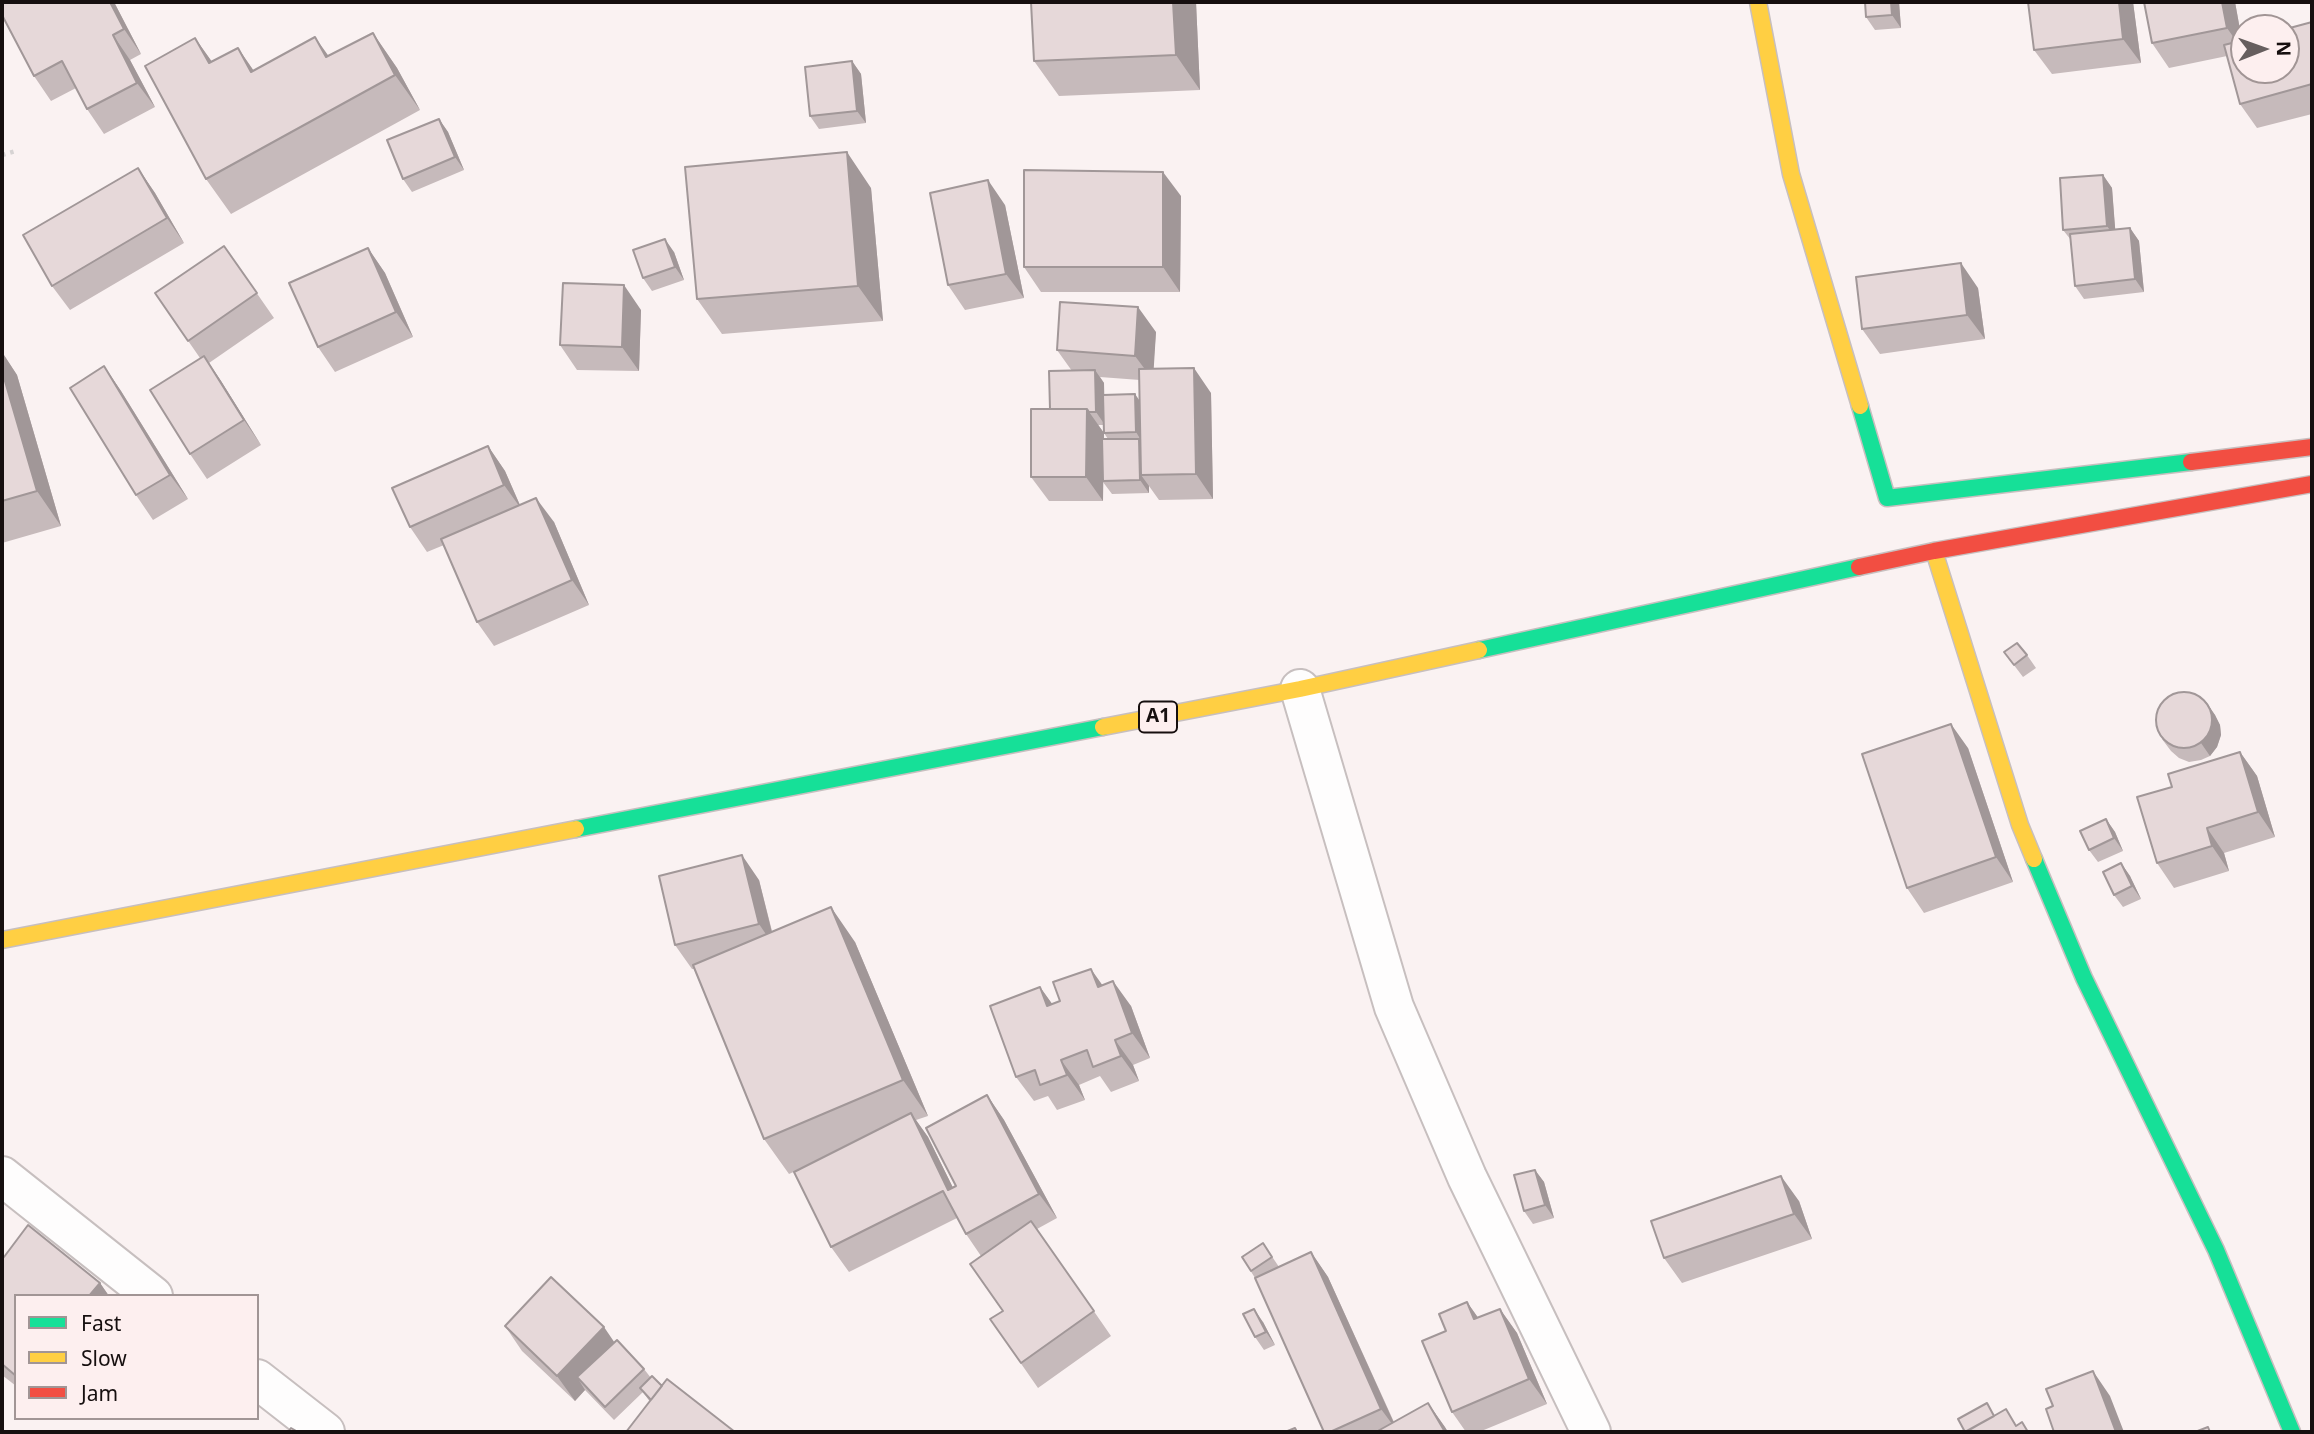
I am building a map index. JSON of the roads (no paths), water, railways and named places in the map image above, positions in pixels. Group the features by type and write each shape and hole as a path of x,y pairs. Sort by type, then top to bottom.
{"main road":[{"path":"1758,2 1791,174 1887,498 2312,447"},
{"name":"A1","path":"2,940 1300,689 1934,551 2312,484"},
{"path":"1934,551 2020,825 2084,978 2216,1250 2292,1432"}],"street":[{"path":"1300,689 1394,1007 1467,1177 1591,1432"},
{"path":"2,1176 150,1294"},
{"path":"259,1381 325,1432"}]}
